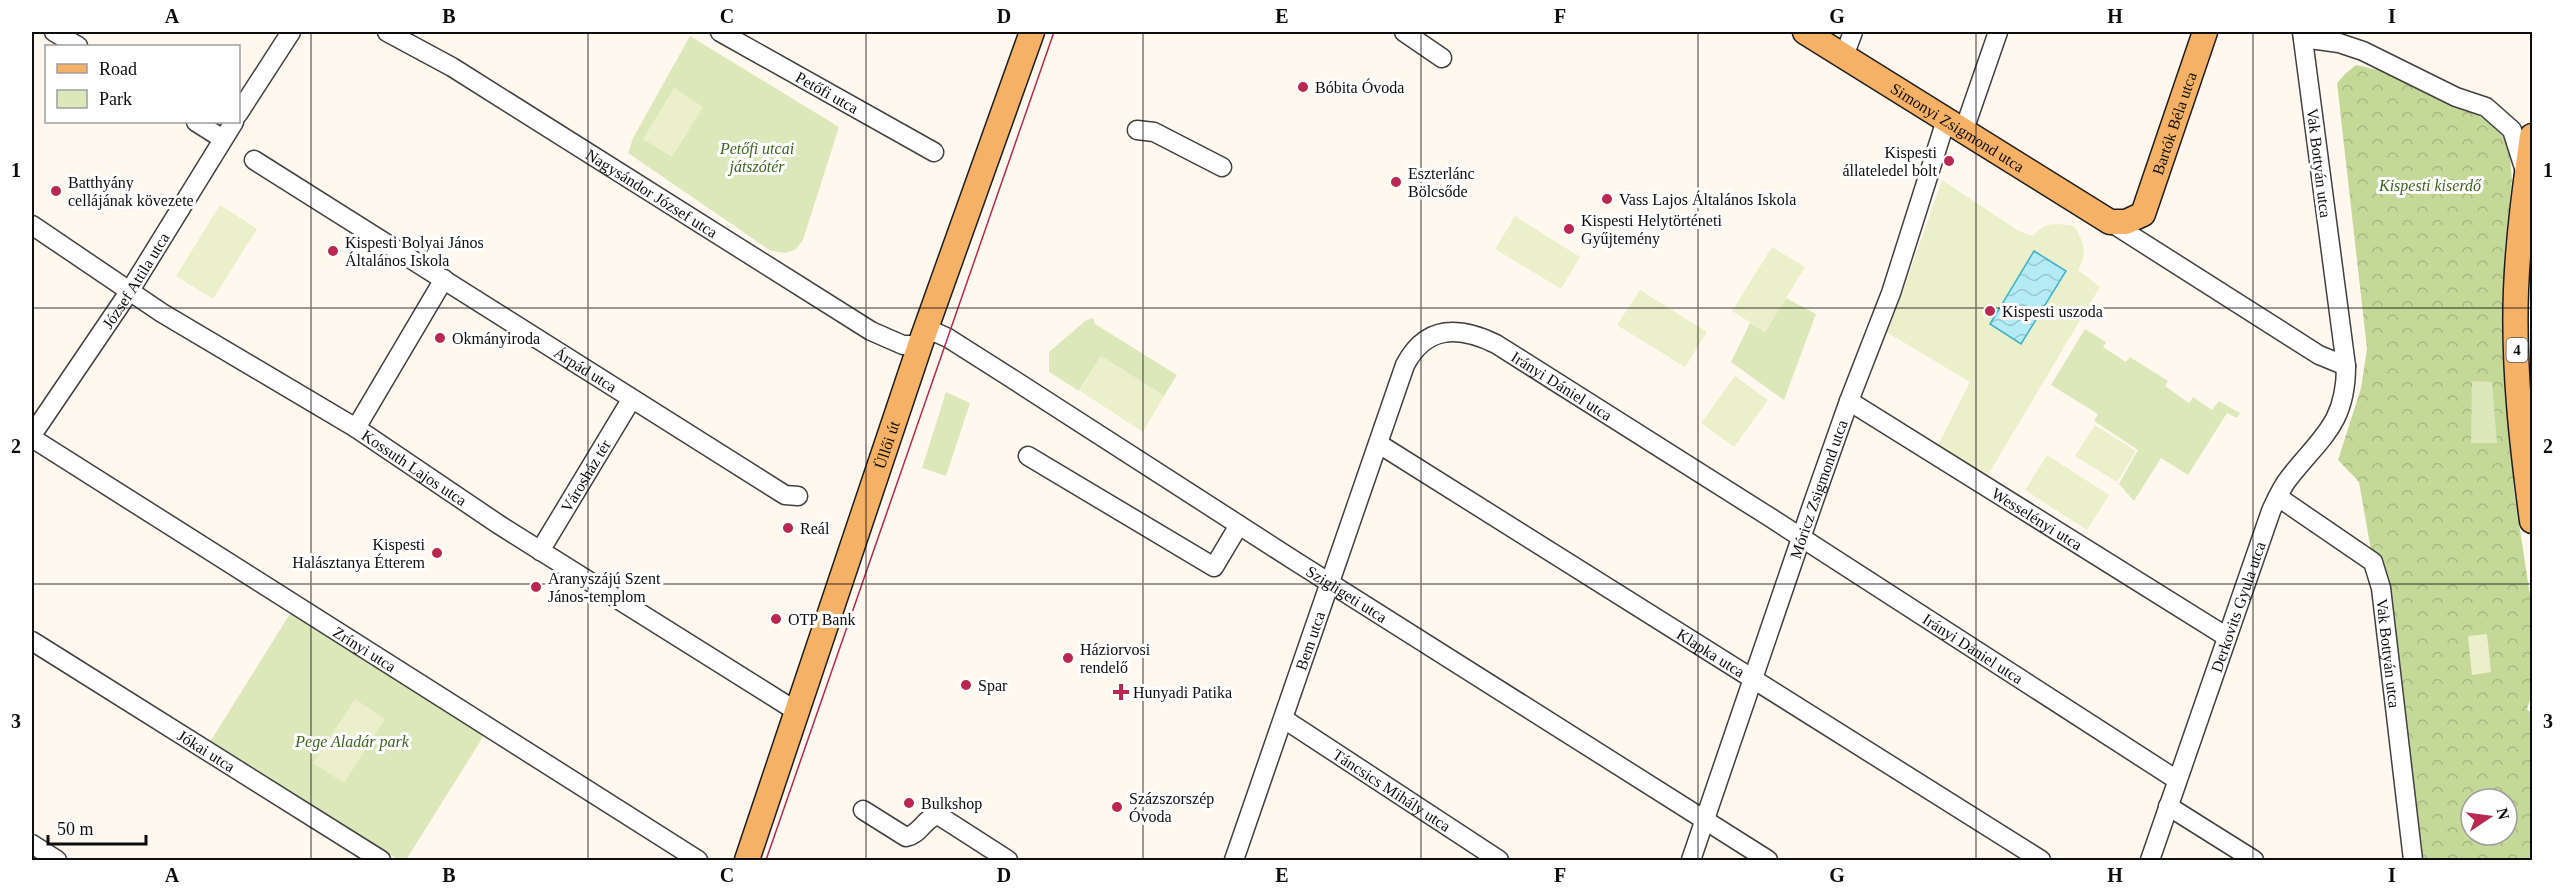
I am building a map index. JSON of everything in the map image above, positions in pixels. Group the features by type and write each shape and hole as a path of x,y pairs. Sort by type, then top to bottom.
{"main road":[{"name":"Üllői út","path":"747,861 923,337 1032,32"},
{"name":"Simonyi Zsigmond utca","path":"1805,32 2110,222"},
{"name":"Bartók Béla utca","path":"2110,222 2126,222 2143,214 2205,32"},
{"name":"4","path":"2532,136 2519,244 2516,337 2524,459 2532,521"}],"street":[{"path":"54,32 76,45"},
{"path":"240,111 291,32"},
{"name":"Nagysándor József utca","path":"387,32 452,67 871,331 903,345 923,337"},
{"name":"Petőfi utca","path":"720,32 934,152"},
{"path":"1404,32 1442,58"},
{"path":"1844,56 1854,32"},
{"name":"Móricz Zsigmond utca","path":"1691,861 1849,401 1955,125 1998,32"},
{"path":"2303,34 2363,51 2456,97 2486,107 2512,130 2527,178"},
{"name":"Vak Bottyán utca","path":"2303,34 2346,366"},
{"path":"198,123 223,138"},
{"name":"József Attila utca","path":"32,437 129,292 233,123"},
{"path":"1137,130 1154,132 1222,166"},
{"name":"Árpád utca","path":"254,160 631,400 785,495 798,496"},
{"name":"Simonyi Zsigmond utca","path":"2110,222 2319,355 2346,366"},
{"name":"Kossuth Lajos utca","path":"32,225 129,292 356,428 540,551 796,711"},
{"path":"356,428 444,279"},
{"name":"Irányi Dániel utca","path":"1440,332 1455,331 1484,338 1496,344 1768,516 2177,780"},
{"name":"Bem utca","path":"1234,861 1409,357 1424,341 1440,332"},
{"name":"Szigligeti utca","path":"923,337 957,343 1768,861"},
{"name":"Derkovits Gyula utca","path":"2150,861 2271,511 2287,479 2330,431 2341,408 2346,383 2346,366"},
{"name":"Városház tér","path":"540,551 631,400"},
{"name":"Wesselényi utca","path":"1849,401 2227,637"},
{"name":"Zrínyi utca","path":"32,437 698,861"},
{"name":"Klapka utca","path":"1379,444 2041,861"},
{"path":"1028,456 1214,567 1239,525"},
{"name":"Vak Bottyán utca","path":"2278,497 2373,562 2382,588 2413,861"},
{"path":"1768,516 1791,516 1812,506"},
{"name":"Jókai utca","path":"34,648 381,861"},
{"name":"Táncsics Mihály utca","path":"1284,719 1499,861"},
{"path":"2168,807 2254,861"},
{"path":"863,810 906,837 914,836 927,820 938,815 1008,861"},
{"path":"32,844 57,861"}],"green space":[{"name":"Petőfi utcai játszótér","path":"690,36 839,127 803,240 795,250 785,253 771,251 628,153 633,138"},
{"name":"Kispesti kiserdő","path":"2356,65 2378,70 2474,113 2491,123 2509,144 2512,180 2505,246 2503,319 2514,491 2532,608 2532,693 2527,709 2532,714 2532,860 2416,860 2373,562 2359,482 2338,460 2361,388 2367,349 2337,83"},
{"path":"674,88 703,107 672,157 643,139"},
{"name":"Kispesti uszoda","path":"1942,180 2019,231 2033,236 2046,225 2074,226 2084,248 2078,270 2100,287 1985,480 1935,451 1970,382 1886,332"},
{"path":"220,205 257,229 213,299 176,276"},
{"path":"1515,216 1580,257 1561,289 1495,249"},
{"path":"1772,247 1805,267 1765,332 1732,311"},
{"path":"1640,290 1707,332 1685,367 1617,325"},
{"path":"1786,298 1816,314 1784,400 1731,362 1750,323 1765,332"},
{"path":"1093,318 1095,324 1177,375 1164,396 1101,356 1079,391 1049,372 1049,352 1085,321"},
{"path":"2085,329 2106,342 2103,347 2126,362 2130,357 2168,381 2165,386 2189,403 2193,397 2212,410 2219,401 2240,413 2237,418 2227,413 2188,475 2161,458 2134,501 2119,484 2138,450 2094,421 2098,414 2051,385"},
{"path":"1101,356 1164,396 1143,432 1080,391"},
{"path":"1735,376 1768,400 1734,447 1701,423"},
{"path":"2472,381 2492,382 2497,443 2471,443"},
{"path":"946,392 970,403 946,476 922,468"},
{"path":"2095,425 2136,451 2117,482 2075,456"},
{"path":"2047,455 2109,495 2087,530 2025,490"},
{"name":"Pege Aladár park","path":"291,612 485,734 406,860 399,860 210,742"},
{"path":"2487,634 2491,672 2472,675 2468,636"},
{"path":"355,699 385,719 344,783 313,763"}],"water":[{"path":"2034,251 2066,271 2021,344 1990,324"}],"tram line":[{"path":"766,860 1054,32"}],"place":[{"name":"Bóbita Óvoda","path":"1303,87"},
{"name":"Kispesti állateledel bolt","path":"1949,161"},
{"name":"Eszterlánc Bölcsőde","path":"1396,182"},
{"name":"Batthyány cellájának kövezete","path":"56,191"},
{"name":"Vass Lajos Általános Iskola","path":"1607,199"},
{"name":"Kispesti Helytörténeti Gyűjtemény","path":"1569,229"},
{"name":"Kispesti Bolyai János Általános Iskola","path":"333,251"},
{"name":"Kispesti uszoda","path":"1990,311"},
{"name":"Okmányiroda","path":"440,338"},
{"name":"Reál","path":"788,528"},
{"name":"Kispesti Halásztanya Étterem","path":"437,553"},
{"name":"Aranyszájú Szent János-templom","path":"536,587"},
{"name":"OTP Bank","path":"776,619"},
{"name":"Háziorvosi rendelő","path":"1068,658"},
{"name":"Spar","path":"966,685"},
{"name":"Hunyadi Patika","path":"1121,692"},
{"name":"Bulkshop","path":"909,803"},
{"name":"Százszorszép Óvoda","path":"1117,807"}]}
